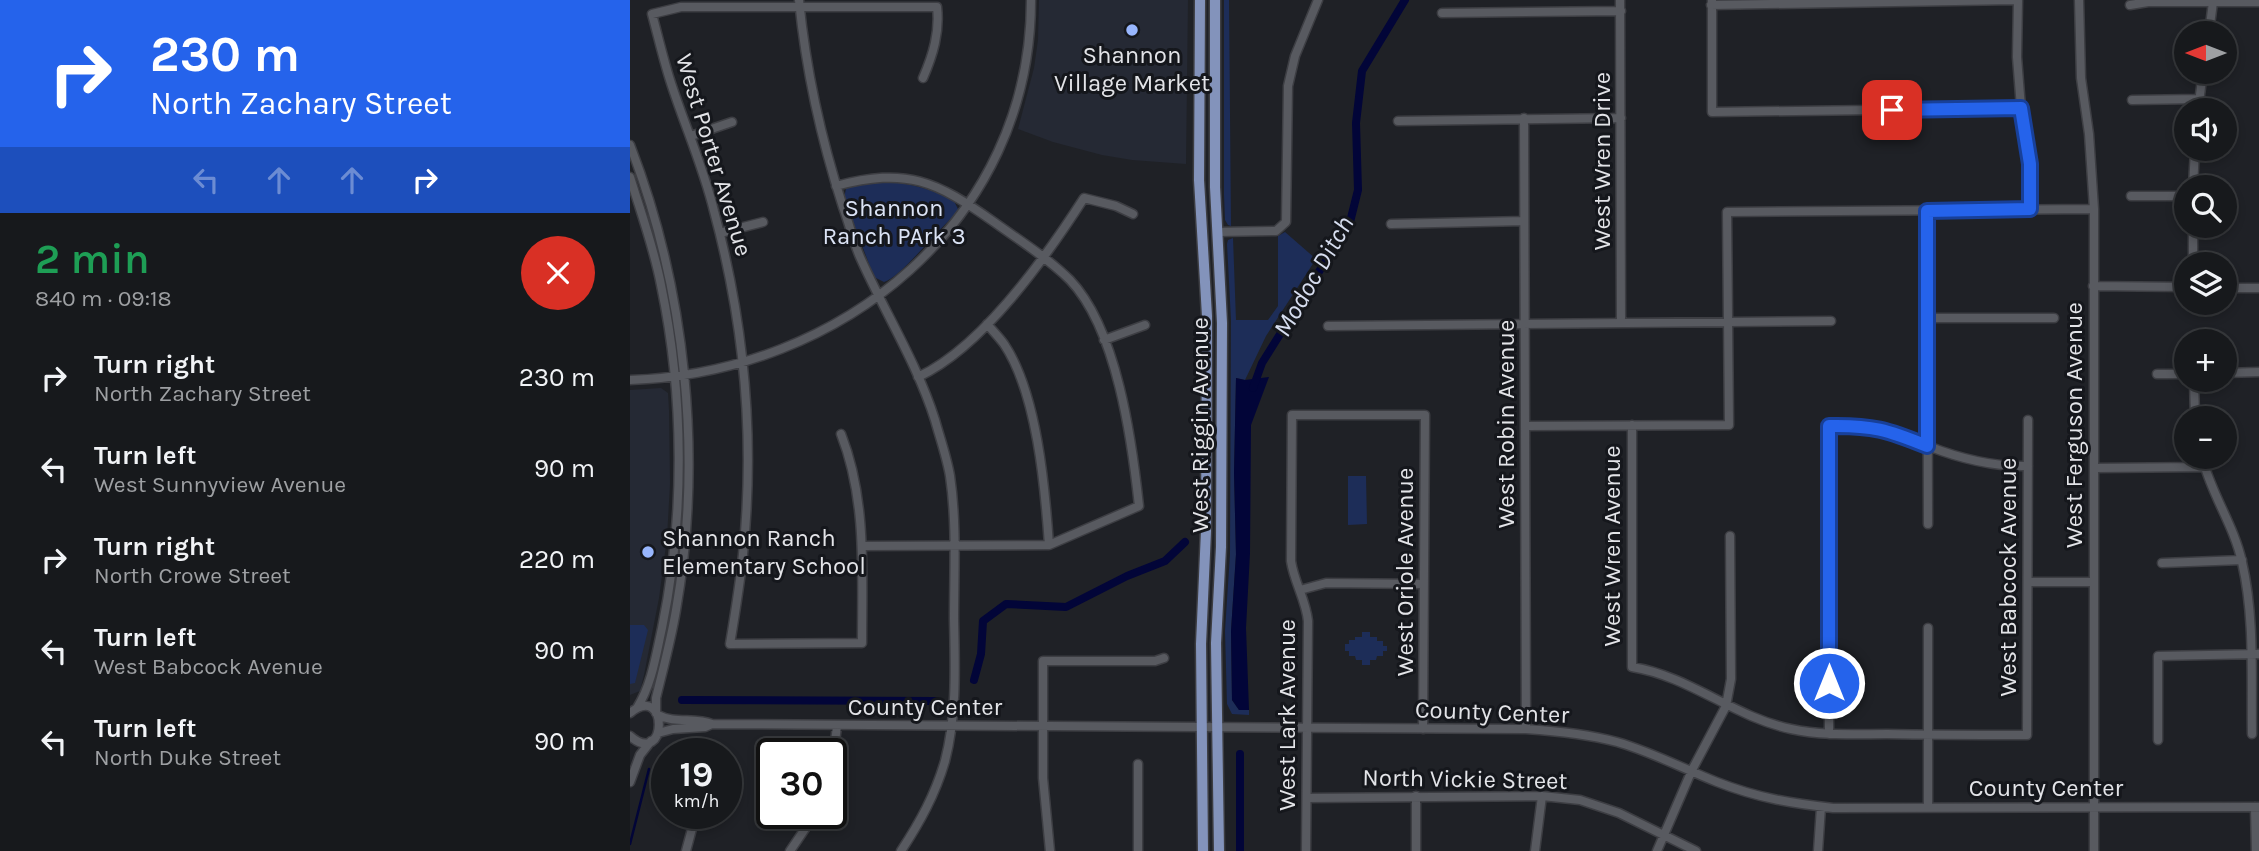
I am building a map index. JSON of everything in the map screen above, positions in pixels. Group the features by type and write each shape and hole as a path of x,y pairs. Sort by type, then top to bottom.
{"main road":[{"name":"West Riggin Avenue","path":"1200,0 1199,180 1207,308 1206,531 1201,627 1203,851"},
{"name":"West Riggin Avenue","path":"1215,0 1215,179 1222,323 1221,531 1216,643 1219,851"}],"street":[{"path":"630,380 678,377 743,363 776,352 823,331 878,296 906,273 941,239 968,204 1004,144 1018,101 1030,49 1031,0"},
{"path":"1217,232 1276,231 1282,228 1287,214 1288,86 1295,56 1318,0"},
{"name":"West Wren Drive","path":"1620,0 1621,323"},
{"path":"2021,108 1712,113 1712,2 2016,0 2021,108 2030,164 2030,209"},
{"name":"West Ferguson Avenue","path":"2079,0 2081,78 2089,134 2094,209 2094,851"},
{"path":"2130,5 2148,2 2259,2"},
{"path":"2211,21 2213,2"},
{"path":"901,851 926,812 945,759 952,726 954,523 949,475 934,419 918,377 859,254 836,186 808,68 800,3 937,7 939,23 933,56 923,78"},
{"name":"West Porter Avenue","path":"800,3 681,7 652,14 720,233 743,363 747,443 746,523 730,643 862,643 862,546"},
{"path":"1442,13 1620,11"},
{"path":"2132,100 2174,100"},
{"name":"West Robin Avenue","path":"1524,118 1526,729"},
{"path":"1398,121 1621,118"},
{"path":"691,136 732,122"},
{"path":"630,145 659,237 674,309 678,377 678,477 674,544 666,608 645,694 632,712"},
{"path":"630,177 661,284 678,377 689,466 684,545 676,609 656,698 661,725 656,736 640,755 630,782"},
{"path":"836,186 878,177 911,178 942,188 1044,258 1071,281 1085,300 1104,340 1127,420 1139,506 1049,545 862,546 857,493 841,434"},
{"path":"2130,196 2174,196"},
{"path":"918,377 947,360 986,324 1036,270 1084,198 1116,206 1133,214"},
{"path":"1526,426 1729,425 1727,212 2094,209"},
{"path":"1927,211 1928,524"},
{"path":"1391,224 1524,221"},
{"path":"720,233 764,222"},
{"path":"2093,286 2174,287"},
{"path":"2237,288 2259,288"},
{"path":"1927,318 2054,318"},
{"path":"1328,326 1831,321"},
{"path":"986,324 1005,345 1017,370 1031,415 1043,475 1049,545"},
{"path":"1104,340 1145,325"},
{"path":"2237,373 2259,372"},
{"path":"2157,374 2174,374"},
{"name":"West Lark Avenue","path":"1306,851 1308,621 1291,561 1292,415 1425,415"},
{"name":"West Oriole Avenue","path":"1423,729 1425,415"},
{"name":"West Babcock Avenue","path":"1928,735 2027,735 2028,420"},
{"name":"West Wren Avenue","path":"1632,425 1632,667 1691,686 1726,706"},
{"path":"1829,734 1829,426 1862,425 1891,431 1927,446 1998,466 2028,466"},
{"path":"2095,468 2174,467"},
{"path":"2206,469 2242,560 2255,654 2252,734"},
{"path":"1657,851 1692,771 1726,706 1731,679 1730,536"},
{"path":"2162,563 2242,560"},
{"path":"2028,582 2094,582"},
{"path":"1300,590 1326,583 1424,584"},
{"path":"1928,628 1928,807"},
{"path":"2158,740 2158,656 2255,654"},
{"path":"1050,851 1044,791 1044,662 1155,661 1164,658"},
{"path":"1726,706 1755,719 1792,729 1829,734 1928,735"},
{"name":"County Center","path":"632,712 646,708 667,719 705,721 712,724 1526,729 1572,732 1619,743 1716,782 1780,802 1821,807 2257,807"},
{"name":"County Center","path":"630,736 640,742 681,727 705,727 712,724"},
{"path":"836,738 837,726"},
{"path":"630,736 630,748"},
{"path":"1138,764 1138,851"},
{"path":"1416,796 1416,851"},
{"path":"1535,851 1542,796"},
{"name":"North Vickie Street","path":"1307,797 1542,796 1580,800 1619,813 1696,851"},
{"path":"1818,851 1821,807"},
{"path":"2256,851 2257,807"},
{"path":"686,851 692,829"},
{"path":"790,851 804,829"}],"shaded area":[{"path":"1039,0 1188,0 1186,164 1102,155 1018,129 1034,68"},
{"path":"1269,377 1251,425 1250,553 1246,628 1249,710 1239,710 1232,700 1231,631 1236,554 1236,378 1245,380"},
{"name":"Shannon Ranch Elementary School","path":"661,388 668,393 669,410 670,484 667,538 644,675 640,691 630,695 630,390"}],"green space":[{"path":"1224,0 1229,0 1231,226 1225,220 1224,195"},
{"name":"Shannon Ranch PArk 3","path":"882,182 910,185 935,192 953,199 958,209 900,272 884,282 874,277 844,198 849,186"},
{"path":"1285,232 1316,259 1266,336 1245,380 1236,378 1236,554 1231,631 1232,700 1239,710 1249,710 1249,715 1232,714 1227,704 1225,631 1230,554 1231,320 1227,244 1228,240 1233,238 1236,320 1268,320 1278,306 1278,236"},
{"path":"1348,476 1366,476 1367,524 1348,525"},
{"path":"630,625 644,625 648,630 635,683 630,684"},
{"path":"1362,632 1370,632 1370,637 1377,637 1377,641 1383,641 1383,646 1387,646 1383,656 1370,660 1370,665 1362,665 1362,660 1356,660 1355,656 1349,656 1349,651 1345,651 1345,644 1349,644 1349,640 1355,640 1355,637 1362,637"}],"waterway":[{"name":"Modoc Ditch","path":"1253,388 1262,363 1350,222 1358,190 1356,123 1362,71 1405,0"},
{"path":"974,680 981,654 983,621 1006,604 1066,607 1127,576 1165,561 1185,542"},
{"path":"682,700 935,701"},
{"path":"1240,754 1240,851"},
{"path":"630,844 649,769"}],"place":[{"name":"Shannon Village Market","path":"1132,30"},
{"name":"Shannon Ranch Elementary School","path":"648,552"}],"route":[{"path":"1829,683 1829,426 1862,425 1891,431 1927,446 1927,211 2030,209 2030,164 2021,108 1892,110"}]}
